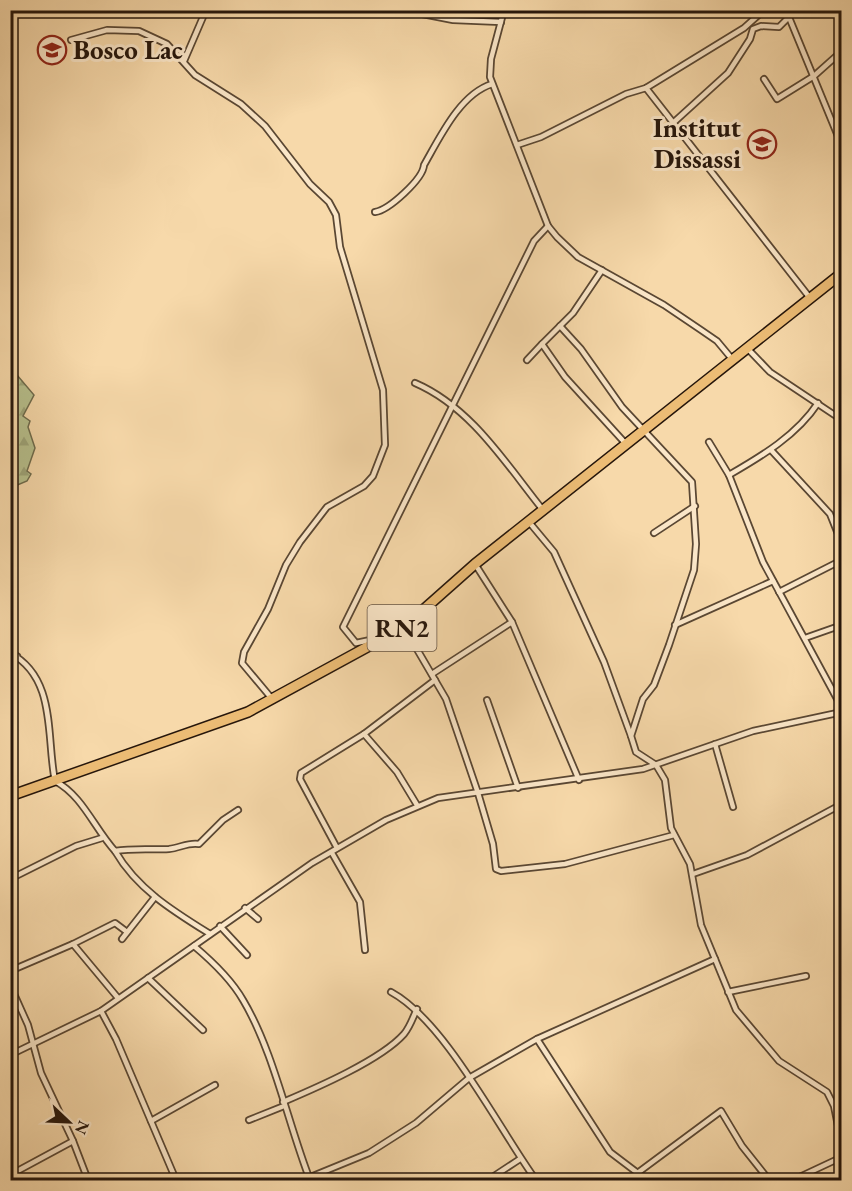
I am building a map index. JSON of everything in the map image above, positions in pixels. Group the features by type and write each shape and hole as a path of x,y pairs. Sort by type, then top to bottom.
{"highway":[{"name":"RN2","path":"10,796 209,728 273,700 404,627 475,564 842,273"}],"street":[{"path":"184,61 206,10"},
{"path":"402,10 453,20 501,22"},
{"path":"504,10 491,59 492,84 527,167 548,226 569,250 664,305 717,341 732,359"},
{"path":"517,145 541,137 626,94 646,88 744,28 764,10"},
{"path":"786,10 842,146"},
{"path":"673,123 728,73 750,39 753,29 761,26 779,27 789,17"},
{"path":"71,40 107,30 138,31 167,44 195,75 241,104 265,126 333,209 347,270 383,390 385,445 373,476 364,486 327,507 300,542 286,565 268,609 242,658 242,663 273,700"},
{"path":"764,79 777,99 814,76 842,51"},
{"path":"375,212 397,200 419,177 459,106 481,87 492,84"},
{"path":"646,88 810,298"},
{"path":"383,637 356,643 343,627 534,241 548,226"},
{"path":"527,360 573,312 602,270"},
{"path":"560,326 582,349 622,407 645,429 692,482 695,506 694,570 654,685 643,699 631,736"},
{"path":"542,344 565,377 626,444"},
{"path":"747,348 770,372 818,403 840,419 842,424"},
{"path":"415,383 452,403 498,453 543,510"},
{"path":"729,475 771,450 808,418 818,403"},
{"path":"710,442 729,475 773,581 842,708"},
{"path":"771,450 830,514 842,544"},
{"path":"654,532 695,506"},
{"path":"529,522 554,552 603,662 636,752 656,765 665,780 674,835 693,874 701,926 728,992 739,1013 779,1061 827,1092 834,1106 842,1146"},
{"path":"779,592 842,560"},
{"path":"475,564 512,622 579,780"},
{"path":"675,625 773,581"},
{"path":"432,674 512,622"},
{"path":"805,638 842,625"},
{"path":"404,627 446,699 493,844 494,866 501,871 565,864 674,835"},
{"path":"10,653 27,666 43,689 55,781 74,794 102,838 115,851 134,879 155,897 210,934"},
{"path":"10,670 16,656"},
{"path":"337,848 300,776 364,734 435,680"},
{"path":"487,700 518,788"},
{"path":"10,1055 100,1011 312,863 417,805 438,798 579,780 656,765 773,726 842,712"},
{"path":"364,734 397,772 417,805"},
{"path":"715,744 733,807"},
{"path":"693,874 747,855 842,804"},
{"path":"115,851 134,848 170,849 199,844 223,820 238,810"},
{"path":"10,879 76,846 102,838"},
{"path":"332,853 360,902 365,950"},
{"path":"122,939 155,897"},
{"path":"245,908 258,919"},
{"path":"10,971 73,944 115,922 127,932"},
{"path":"220,927 247,955"},
{"path":"73,944 118,998"},
{"path":"194,946 227,977 244,1001 284,1104 309,1179"},
{"path":"303,1180 369,1153 416,1123 469,1078 537,1039 716,959"},
{"path":"728,992 806,976"},
{"path":"148,978 203,1030"},
{"path":"10,985 33,1043 41,1073 74,1141 88,1180"},
{"path":"391,992 417,1009 469,1078 520,1159 536,1180"},
{"path":"249,1120 353,1069 405,1033 417,1009"},
{"path":"100,1011 116,1039 176,1180"},
{"path":"537,1039 609,1152 639,1174"},
{"path":"151,1121 215,1085"},
{"path":"628,1180 639,1174 720,1111 742,1146 769,1180"},
{"path":"10,1175 74,1141"},
{"path":"792,1180 842,1157"},
{"path":"488,1180 520,1159"}],"green space":[{"path":"11,375 17,375 34,395 23,416 30,421 28,427 35,448 27,471 31,474 27,481 15,486 17,499 11,500"}],"place":[{"name":"Bosco Lac","path":"52,50"},
{"name":"Institut Dissassi","path":"762,144"}]}
